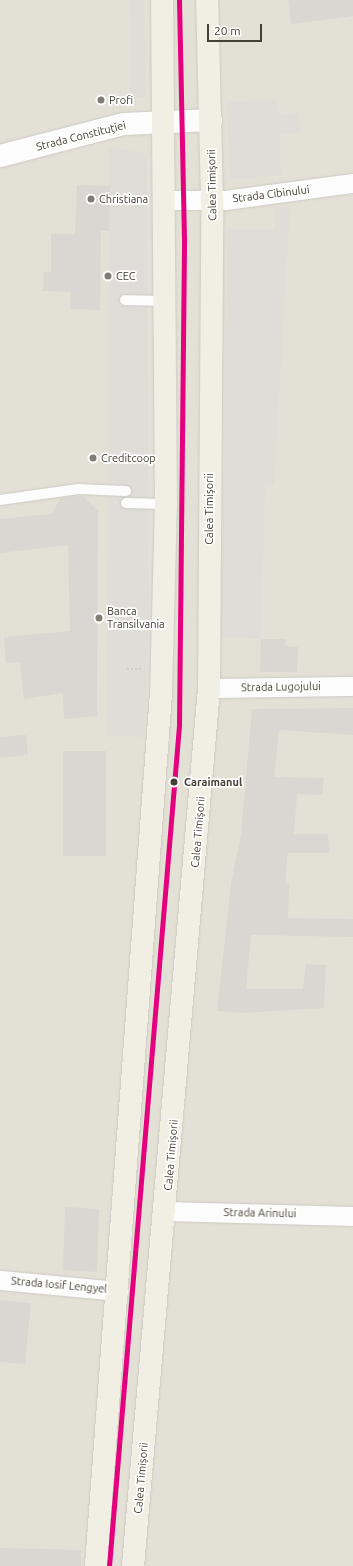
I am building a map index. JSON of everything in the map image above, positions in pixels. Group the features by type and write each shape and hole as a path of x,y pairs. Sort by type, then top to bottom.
{"main road":[{"path":"96,1566 118,1291 161,669 166,504 166,301 162,0"},
{"name":"Calea Timișorii","path":"133,1566 166,1211 209,688 212,200 207,0"}],"street":[{"name":"Strada Constituției","path":"0,156 124,124 210,120"},
{"name":"Strada Cibinului","path":"165,200 212,200 259,196 353,183"},
{"name":"Strada Lugojului","path":"209,688 353,686"},
{"name":"Strada Arinului","path":"166,1211 353,1216"},
{"name":"Strada Iosif Lengyel","path":"0,1280 118,1291"}],"lane":[{"path":"125,300 166,301"},
{"path":"0,500 78,489 126,490"},
{"path":"126,503 166,504"}],"path":[{"path":"127,669 161,669"}],"shaded area":[{"path":"0,0 353,0 353,1566 0,1566"},
{"path":"129,0 144,0 146,97 130,97"},
{"path":"277,100 278,114 299,113 300,133 279,134 281,176 230,178 227,102"},
{"path":"109,147 147,154 149,616 144,737 107,735"},
{"path":"290,206 274,484 265,485 261,639 221,638 228,229 275,229 275,207"}],"building":[{"path":"288,0 353,0 353,16 291,24"},
{"path":"77,185 110,186 109,231 101,231 100,310 70,309 71,292 43,291 44,272 51,272 51,234 75,234"},
{"path":"83,496 98,511 97,716 64,719 63,693 24,699 20,662 6,663 4,637 70,631 68,545 0,553 0,519 51,514 61,498"},
{"path":"261,639 286,639 285,646 298,647 297,672 260,672"},
{"path":"353,708 353,735 279,730 274,777 324,778 322,795 297,794 294,834 328,834 329,853 288,853 285,883 289,884 288,918 353,919 353,937 251,935 246,989 303,989 306,964 326,965 324,1008 243,1013 217,1011 231,883 241,835 252,709"},
{"path":"26,735 28,755 0,758 0,737"},
{"path":"63,751 106,751 106,856 63,856"},
{"path":"65,1207 99,1209 97,1272 63,1270"},
{"path":"0,1300 31,1303 25,1364 0,1362"},
{"path":"0,1548 81,1550 81,1566 0,1566"}],"transit line":[{"path":"109,1566 179,725 184,239 179,0"}],"place":[{"name":"Profi","path":"101,100"},
{"name":"Christiana","path":"91,199"},
{"name":"CEC","path":"108,276"},
{"name":"Creditcoop","path":"93,458"},
{"name":"Banca Transilvania","path":"99,618"},
{"name":"Caraimanul","path":"174,782"}]}
